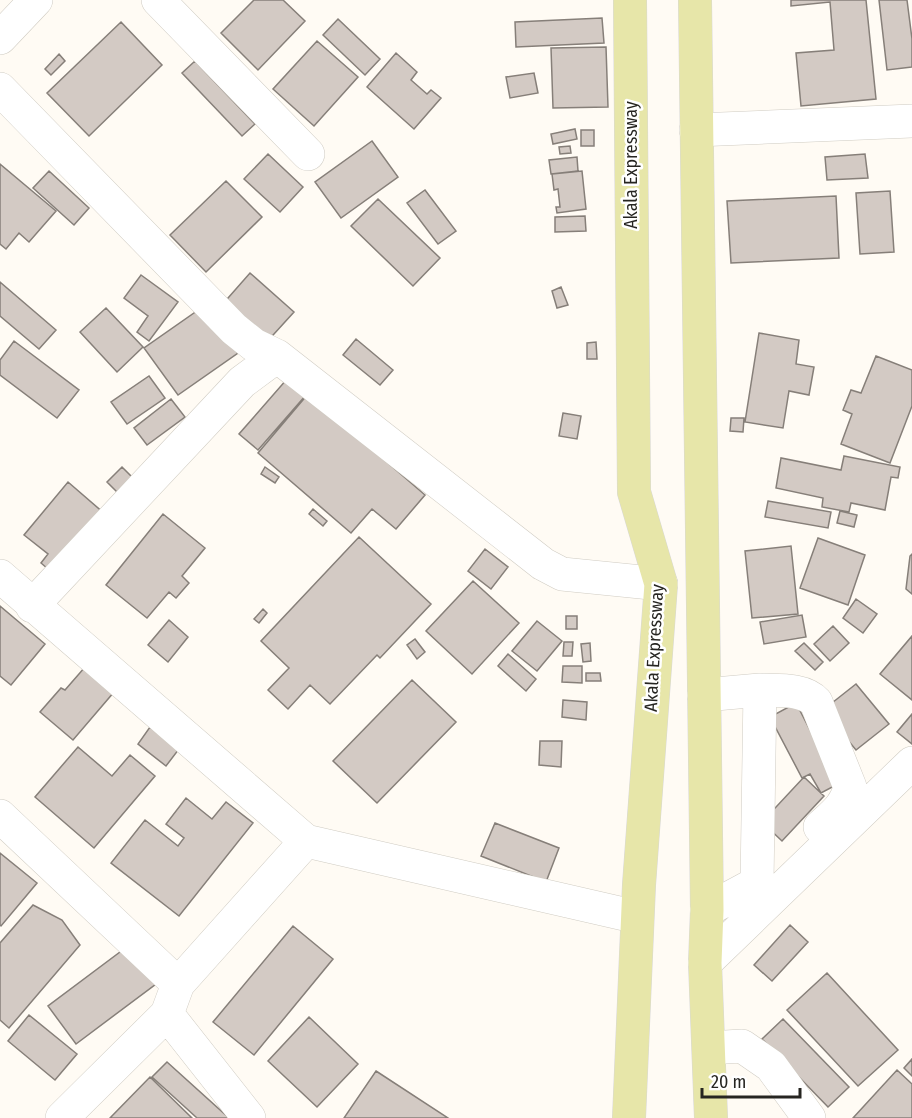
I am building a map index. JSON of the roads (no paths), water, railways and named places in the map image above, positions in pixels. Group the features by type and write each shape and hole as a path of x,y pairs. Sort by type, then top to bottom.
{"main road":[{"name":"Akala Expressway","path":"629,1118 637,917 661,584 634,492 630,0"},
{"path":"695,0 707,910 705,963 711,1118"}],"street":[{"path":"0,38 36,0"},
{"path":"158,0 308,154"},
{"path":"0,89 234,329 254,345 277,356 543,564 562,574 661,584"},
{"path":"696,130 912,121"},
{"path":"32,606 242,382 277,356"},
{"path":"0,576 306,841 637,917"},
{"path":"757,883 760,690"},
{"path":"704,695 760,690 802,693 811,696 816,702 850,787 848,797 841,808 757,883 707,910"},
{"path":"705,963 912,763"},
{"path":"0,816 178,984"},
{"path":"62,1118 167,1014 178,984 306,841"},
{"path":"167,1014 249,1118"},
{"path":"709,1048 742,1046 771,1066 809,1118"}]}
